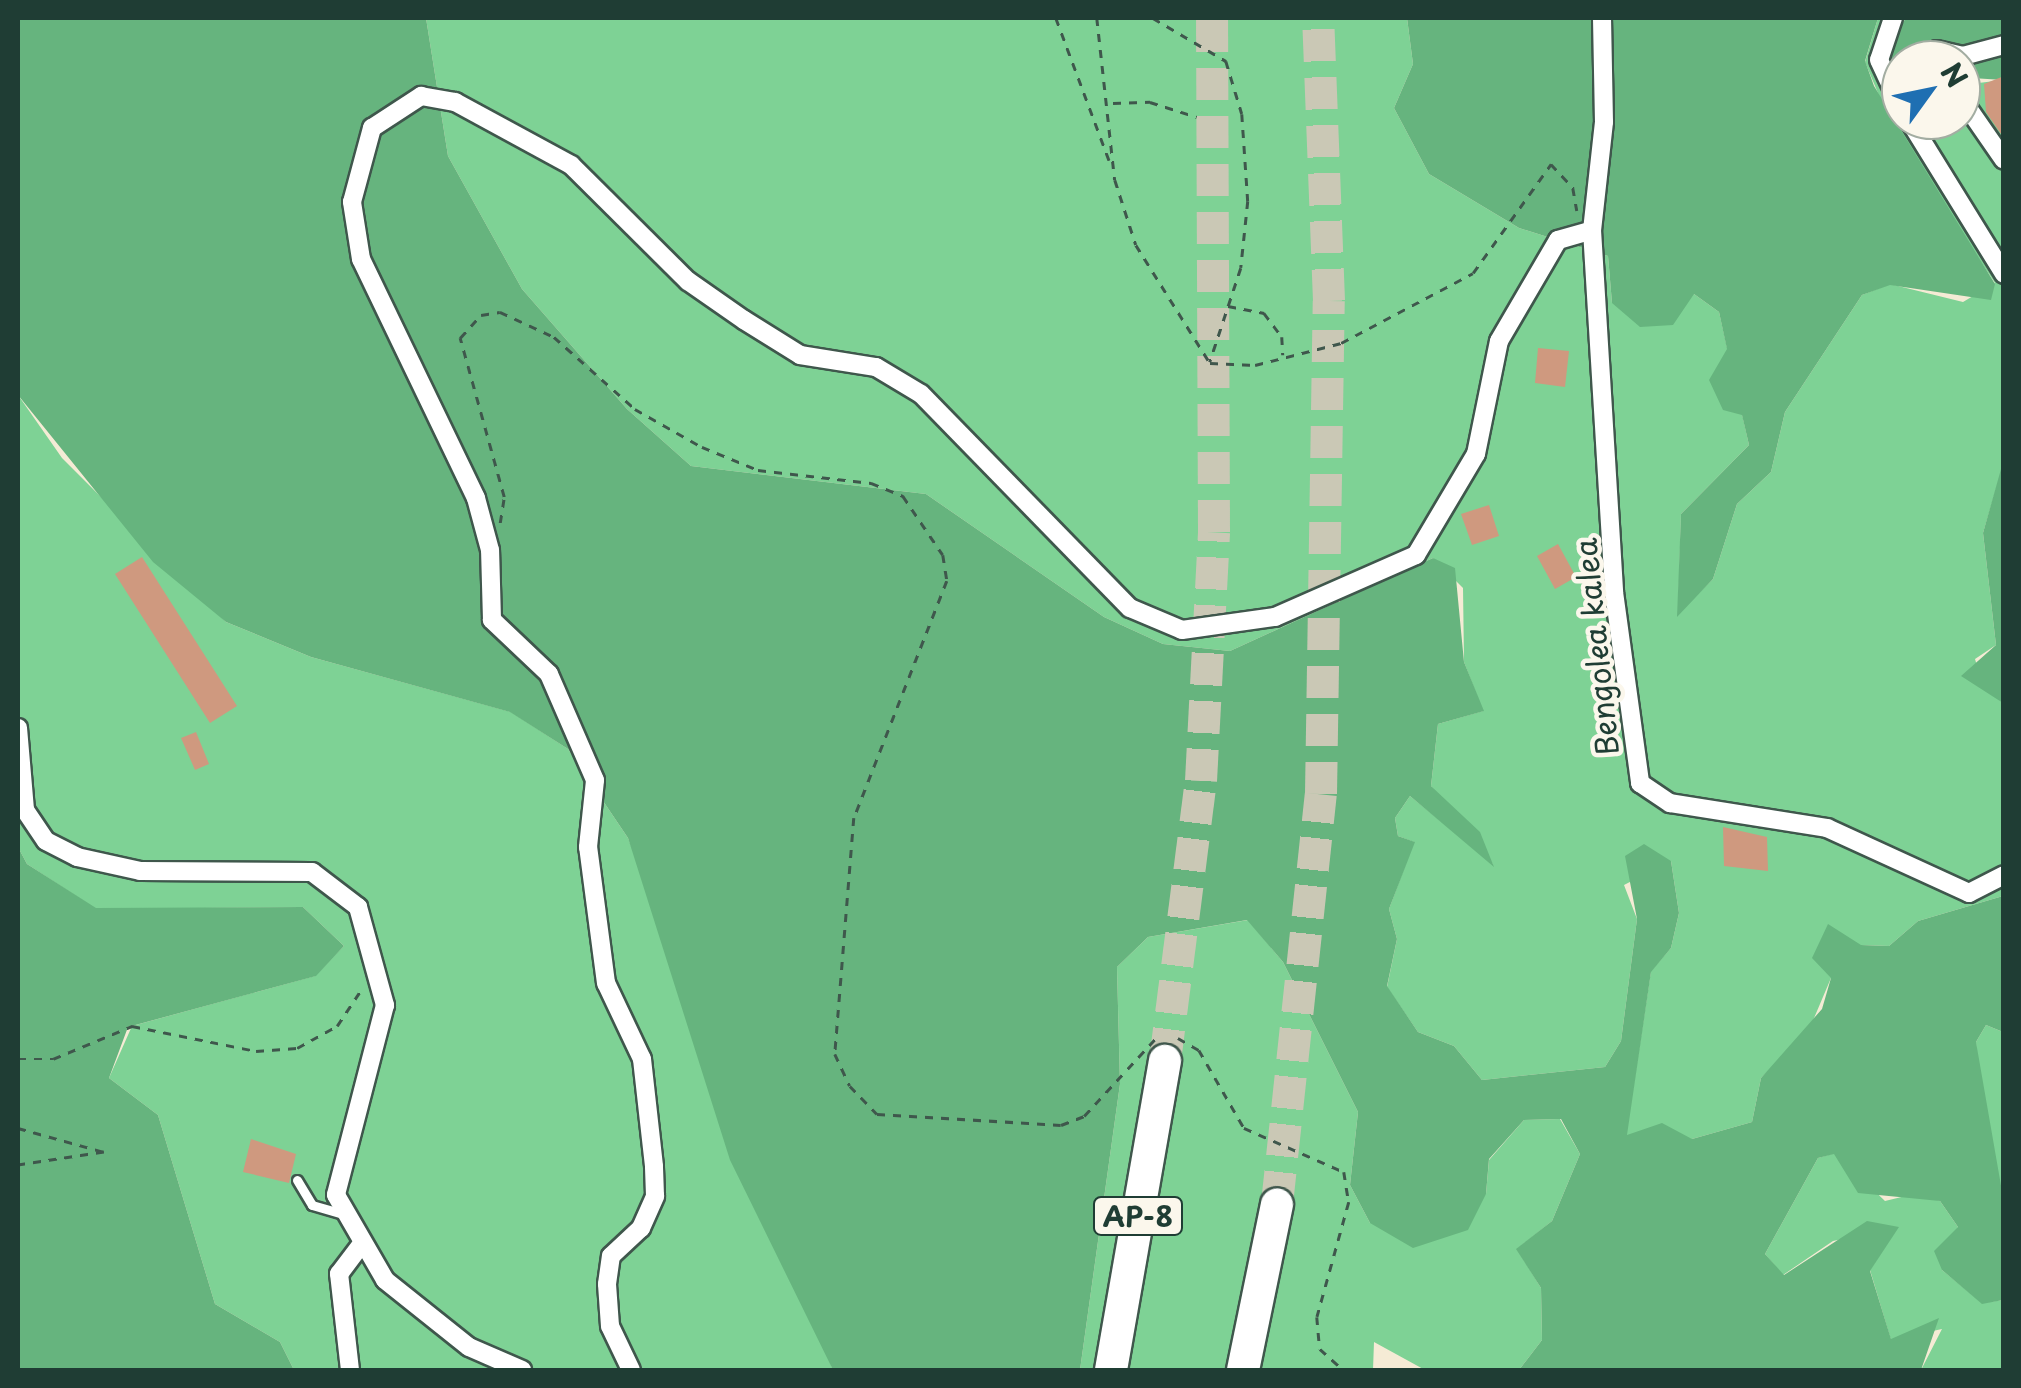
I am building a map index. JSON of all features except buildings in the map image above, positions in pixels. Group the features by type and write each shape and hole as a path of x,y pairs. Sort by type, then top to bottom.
{"highway":[{"name":"AP-8","path":"1112,1370 1166,1061"},
{"path":"1243,1370 1276,1204"}],"street":[{"path":"631,1370 610,1326 611,1256 641,1228 655,1196 654,1166 642,1059 603,967 588,848 594,780 549,674 492,620 485,530 362,259 352,202 372,128 421,96 455,102 571,165 688,282 800,355 876,367 921,394 1130,608 1182,630 1276,617 1416,556 1476,454 1499,341 1558,240 1592,230 1604,122 1602,18"},
{"path":"1981,127 2004,160"},
{"path":"1921,140 2004,274"},
{"name":"Bengolea kalea","path":"1592,230 1612,564 1640,782 1670,804 1826,828 1969,893 2004,875"},
{"path":"18,728 25,810 46,841 140,871 312,872 358,907 381,971 385,1006 336,1194 359,1247 435,1324 522,1370"},
{"path":"350,1370 338,1274 359,1247"}],"lane":[{"path":"298,1180 312,1204 344,1214"}],"path":[{"path":"1056,18 1110,161 1136,245 1210,364"},
{"path":"1097,18 1111,103 1110,161"},
{"path":"1153,18 1226,61 1242,114 1248,201 1227,306 1210,364"},
{"path":"1111,103 1150,102 1197,117"},
{"path":"1210,364 1282,357 1366,332 1473,273 1551,164 1592,230"},
{"path":"1227,306 1264,312 1282,336 1282,357"},
{"path":"485,530 506,520 504,497 460,338 482,315 500,312 554,337 635,409 702,446 758,470 870,482 903,496 944,555 947,581 854,818 835,1054 850,1086 878,1114 1061,1126 1084,1116 1152,1039 1180,1038 1199,1050 1244,1128 1344,1172 1349,1202 1317,1317 1320,1350 1342,1370"},
{"path":"18,1059 52,1058 132,1026 256,1051 296,1048 336,1026 381,971"},
{"path":"18,1128 104,1152 18,1166"}],"green space":[{"path":"18,18 426,18 448,156 522,289 627,409 691,466 926,494 1104,617 1163,644 1230,651 1433,558 1455,568 1464,662 1484,711 1438,724 1431,786 1480,832 1494,867 1410,796 1395,818 1398,836 1415,842 1389,909 1397,939 1387,986 1418,1032 1454,1046 1482,1080 1605,1067 1621,1041 1637,919 1625,856 1644,844 1671,861 1679,913 1671,948 1651,972 1627,1135 1662,1123 1692,1139 1752,1122 1761,1078 1822,1009 1831,978 1812,958 1828,924 1861,945 1889,946 1918,921 2003,896 2003,1032 1986,1025 1976,1042 2003,1197 2003,1300 1982,1304 1942,1270 1934,1251 1958,1227 1940,1201 1858,1193 1834,1154 1818,1158 1765,1254 1784,1275 1867,1221 1899,1227 1870,1271 1891,1339 1939,1318 1921,1370 1519,1370 1542,1340 1541,1288 1516,1249 1552,1221 1580,1154 1561,1119 1524,1120 1489,1159 1486,1194 1468,1230 1413,1248 1370,1223 1350,1185 1358,1112 1283,962 1247,920 1148,937 1117,967 1120,1084 1080,1370 833,1370 730,1160 628,838 568,749 510,712 311,657 226,622 153,562 18,395"},
{"path":"426,18 1407,18 1413,64 1394,108 1429,174 1519,228 1608,256 1612,303 1694,294 1719,312 1749,445 1681,514 1678,614 1713,579 1737,504 1771,472 1785,412 1862,295 1890,284 1963,302 1995,283 1900,140 1981,140 1981,83 2003,80 2004,462 1983,533 1996,645 1975,659 1983,686 2003,703 2003,896 1918,921 1889,946 1861,945 1831,978 1809,1030 1761,1078 1752,1122 1692,1139 1626,1135 1651,971 1671,948 1679,913 1671,861 1624,885 1637,919 1621,1041 1605,1067 1482,1080 1454,1046 1418,1032 1387,987 1397,939 1389,909 1414,842 1398,836 1395,818 1410,796 1493,864 1431,786 1438,724 1483,711 1464,662 1463,588 1433,558 1230,651 1163,644 1104,617 926,494 691,466 627,409 522,289 448,156"},
{"path":"1407,18 1878,18 1865,61 1881,97 1881,140 1907,140 1995,284 1991,300 1890,285 1862,295 1785,412 1771,472 1737,504 1713,579 1677,617 1681,514 1749,445 1742,415 1723,410 1709,380 1727,349 1719,312 1694,294 1673,325 1640,327 1612,303 1608,256 1519,228 1429,174 1394,108 1413,64"},
{"path":"1878,18 1906,18 1891,40 1881,40 1881,100 1865,62"},
{"path":"1906,18 2003,18 2003,80 1981,79 1981,40 1891,40"},
{"path":"18,395 62,458 226,622 311,657 511,712 568,749 628,838 833,1370 294,1370 280,1342 215,1304 158,1115 109,1078 132,1026 315,976 344,946 303,907 96,909 27,864 18,847"},
{"path":"2003,462 2003,703 1961,676 1996,645 1983,533"},
{"path":"18,847 27,864 96,908 303,907 344,946 316,976 128,1027 109,1078 158,1115 215,1304 280,1342 294,1370 18,1370"},
{"path":"1248,920 1283,962 1358,1112 1350,1185 1370,1223 1486,1194 1489,1160 1524,1120 1560,1119 1580,1154 1552,1221 1517,1249 1541,1288 1542,1340 1519,1370 1425,1370 1374,1342 1373,1370 1080,1370 1120,1084 1117,967 1148,937"},
{"path":"1986,1025 2003,1032 2003,1197 1978,1090 1976,1042"},
{"path":"1835,1153 1885,1201 1918,1193 1940,1201 1958,1227 1942,1270 1982,1303 2003,1300 2003,1370 1921,1370 1942,1329 1891,1340 1870,1270 1898,1227 1833,1241 1783,1275 1765,1254 1818,1158"}],"tunnel":[{"path":"1165,1061 1201,781 1214,532 1212,18"},
{"path":"1277,1204 1321,794 1329,301 1318,18"}]}
